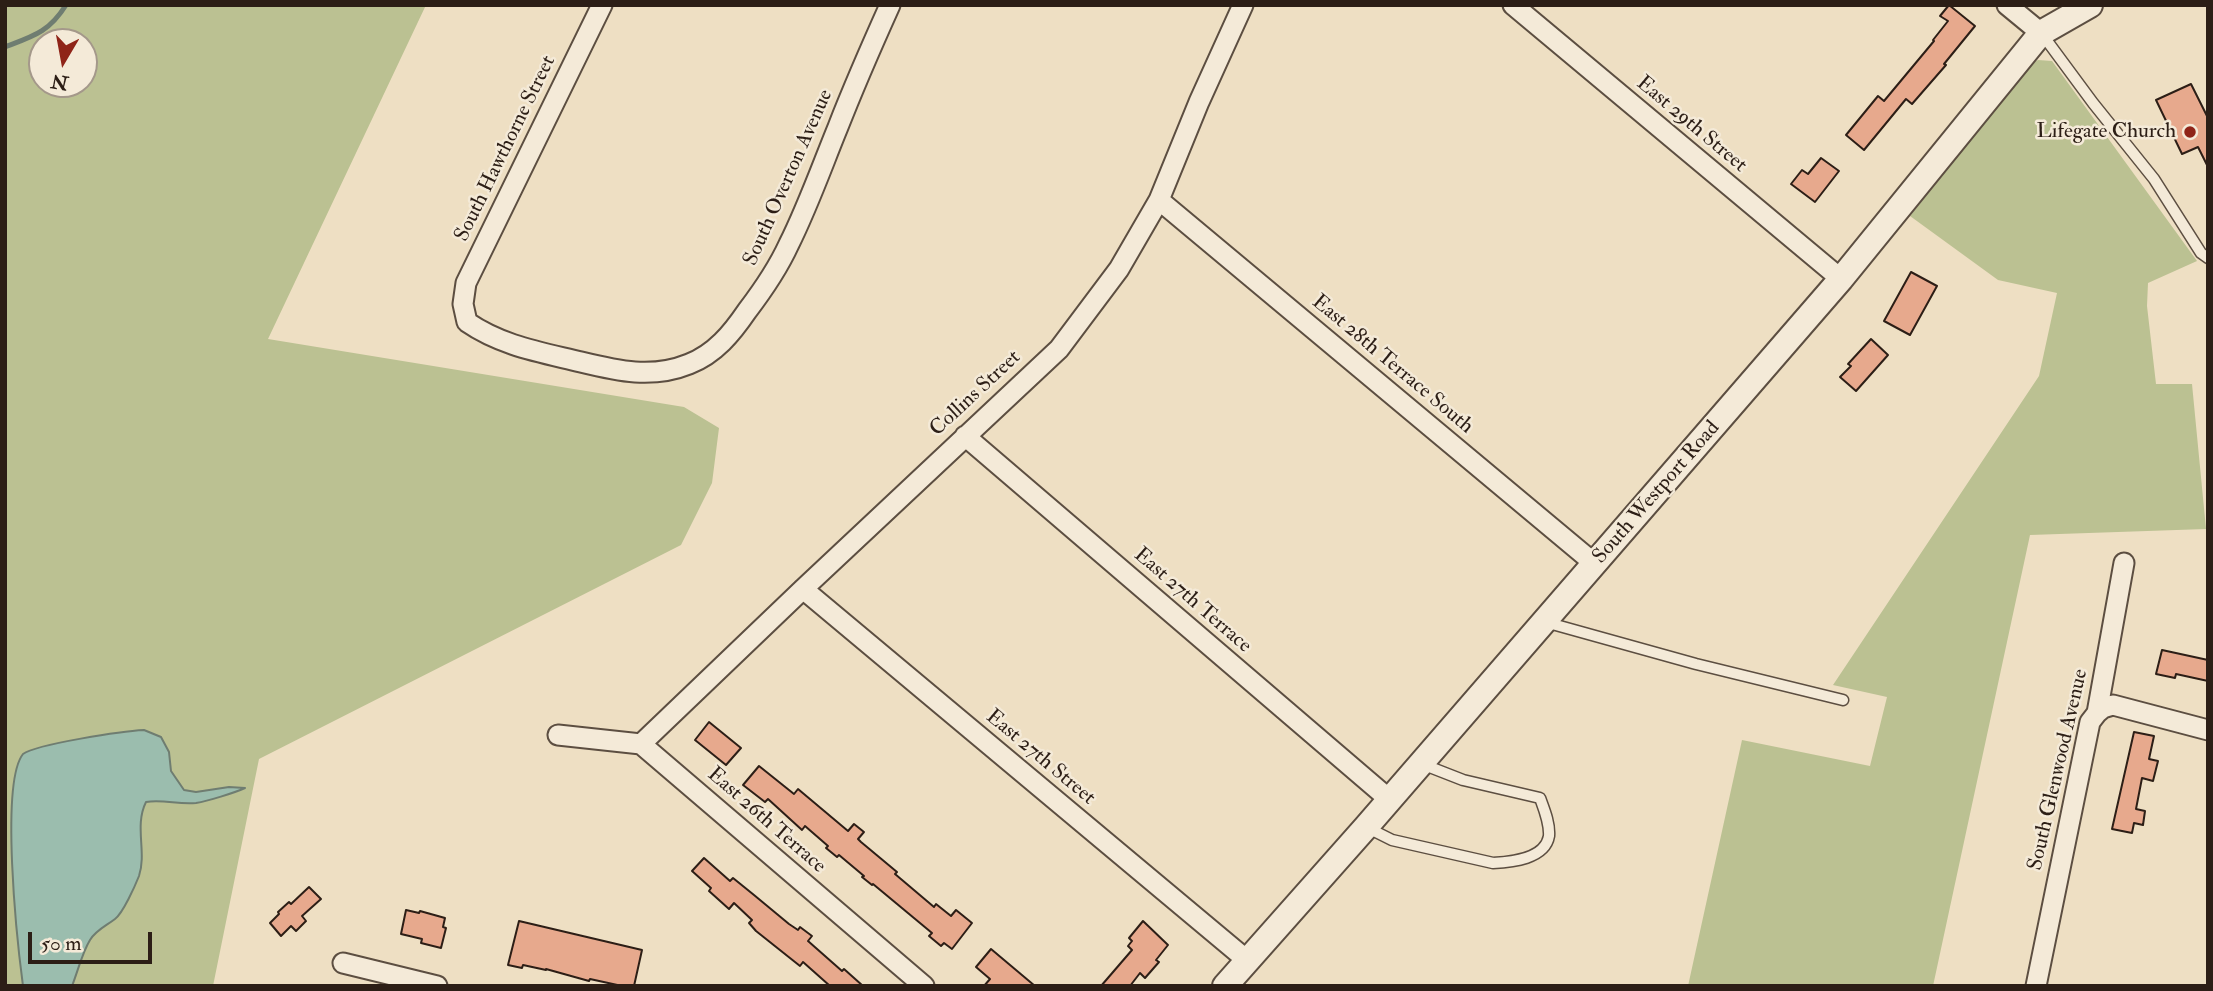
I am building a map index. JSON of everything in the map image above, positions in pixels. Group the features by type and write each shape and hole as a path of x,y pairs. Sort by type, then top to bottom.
{"street":[{"name":"South Hawthorne Street","path":"466,317 463,304 466,283 602,5"},
{"name":"South Overton Avenue","path":"466,317 467,321 485,334 505,343 620,371 645,374 669,371 707,354 731,334 767,284 789,244 890,5"},
{"name":"Collins Street","path":"641,744 1067,340 1119,270 1159,200 1243,5"},
{"name":"East 29th Street","path":"1513,5 1840,279"},
{"path":"2007,5 2041,33"},
{"name":"South Westport Road","path":"1225,986 1422,764 1840,279 2041,33 2090,5"},
{"name":"East 28th Terrace South","path":"1159,200 1595,564"},
{"name":"East 27th Terrace","path":"965,436 1390,800"},
{"name":"South Glenwood Avenue","path":"2036,986 2090,722 2097,713 2124,563"},
{"name":"East 27th Street","path":"803,589 1248,961"},
{"path":"2097,713 2113,705 2208,730"},
{"path":"558,735 641,744"},
{"name":"East 26th Terrace","path":"641,744 923,986"},
{"path":"343,963 437,986"}],"lane":[{"path":"2041,33 2154,179 2201,253 2208,258"},
{"path":"1545,622 1696,664 1843,700"},
{"path":"1366,827 1391,840 1493,863 1522,859 1537,853 1545,846 1549,827 1540,798 1463,780 1422,764"}],"green space":[{"path":"5,5 426,5 268,339 684,407 719,428 712,483 681,545 259,759 213,986 5,986"},
{"path":"2038,60 2052,61 2197,261 2148,283 2147,306 2156,384 2192,384 2206,529 2030,535 1933,986 1688,986 1742,740 1870,766 1887,697 1833,685 2039,376 2057,293 1998,280 1910,216 2028,66"}],"shaded area":[{"path":"144,730 161,737 169,752 171,771 184,790 196,792 229,787 245,788 196,803 146,802 141,820 142,858 139,876 118,916 90,940 72,986 23,986 14,900 11,828 16,770 23,754 62,742"}],"building":[{"path":"1949,5 1975,26 1912,104 1906,99 1864,150 1846,135 1878,96 1884,101 1934,41 1948,21 1940,16"},
{"name":"Lifegate Church","path":"2191,84 2208,118 2208,167 2198,147 2182,154 2156,100"},
{"path":"1821,158 1839,171 1815,202 1791,184 1802,170 1808,174"},
{"path":"1911,272 1937,286 1910,335 1884,321"},
{"path":"1871,339 1888,355 1856,391 1840,377"},
{"path":"2162,650 2208,660 2208,681 2176,674 2175,678 2156,674"},
{"path":"709,722 741,748 726,765 695,740"},
{"path":"2134,732 2154,736 2149,759 2158,761 2153,781 2142,778 2136,809 2145,811 2143,825 2134,823 2132,833 2112,829"},
{"path":"759,766 794,794 798,789 848,831 854,824 864,832 858,839 934,907 936,904 951,916 956,910 972,923 952,949 944,943 941,946 929,936 932,933 839,855 837,857 826,848 828,846 805,826 802,830 768,799 765,802 743,785"},
{"path":"704,858 730,881 733,878 789,924 798,930 800,927 812,936 808,941 863,986 830,986 803,962 800,966 756,931 749,923 752,920 734,903 729,909 692,871"},
{"path":"309,887 321,899 302,916 306,921 296,931 291,926 281,936 270,923 278,912"},
{"path":"406,910 445,918 443,927 446,928 441,948 421,943 422,939 401,934"},
{"path":"519,921 642,950 634,986 589,981 523,965 522,968 508,965"},
{"path":"1143,921 1168,945 1156,960 1159,962 1145,978 1140,973 1130,986 1101,986 1132,950 1128,946 1132,941 1129,938"},
{"path":"991,949 1035,986 984,986 990,979 976,967"}],"waterway":[{"path":"5,47 40,32 66,5"}],"place":[{"name":"Lifegate Church","path":"2190,132"}]}
